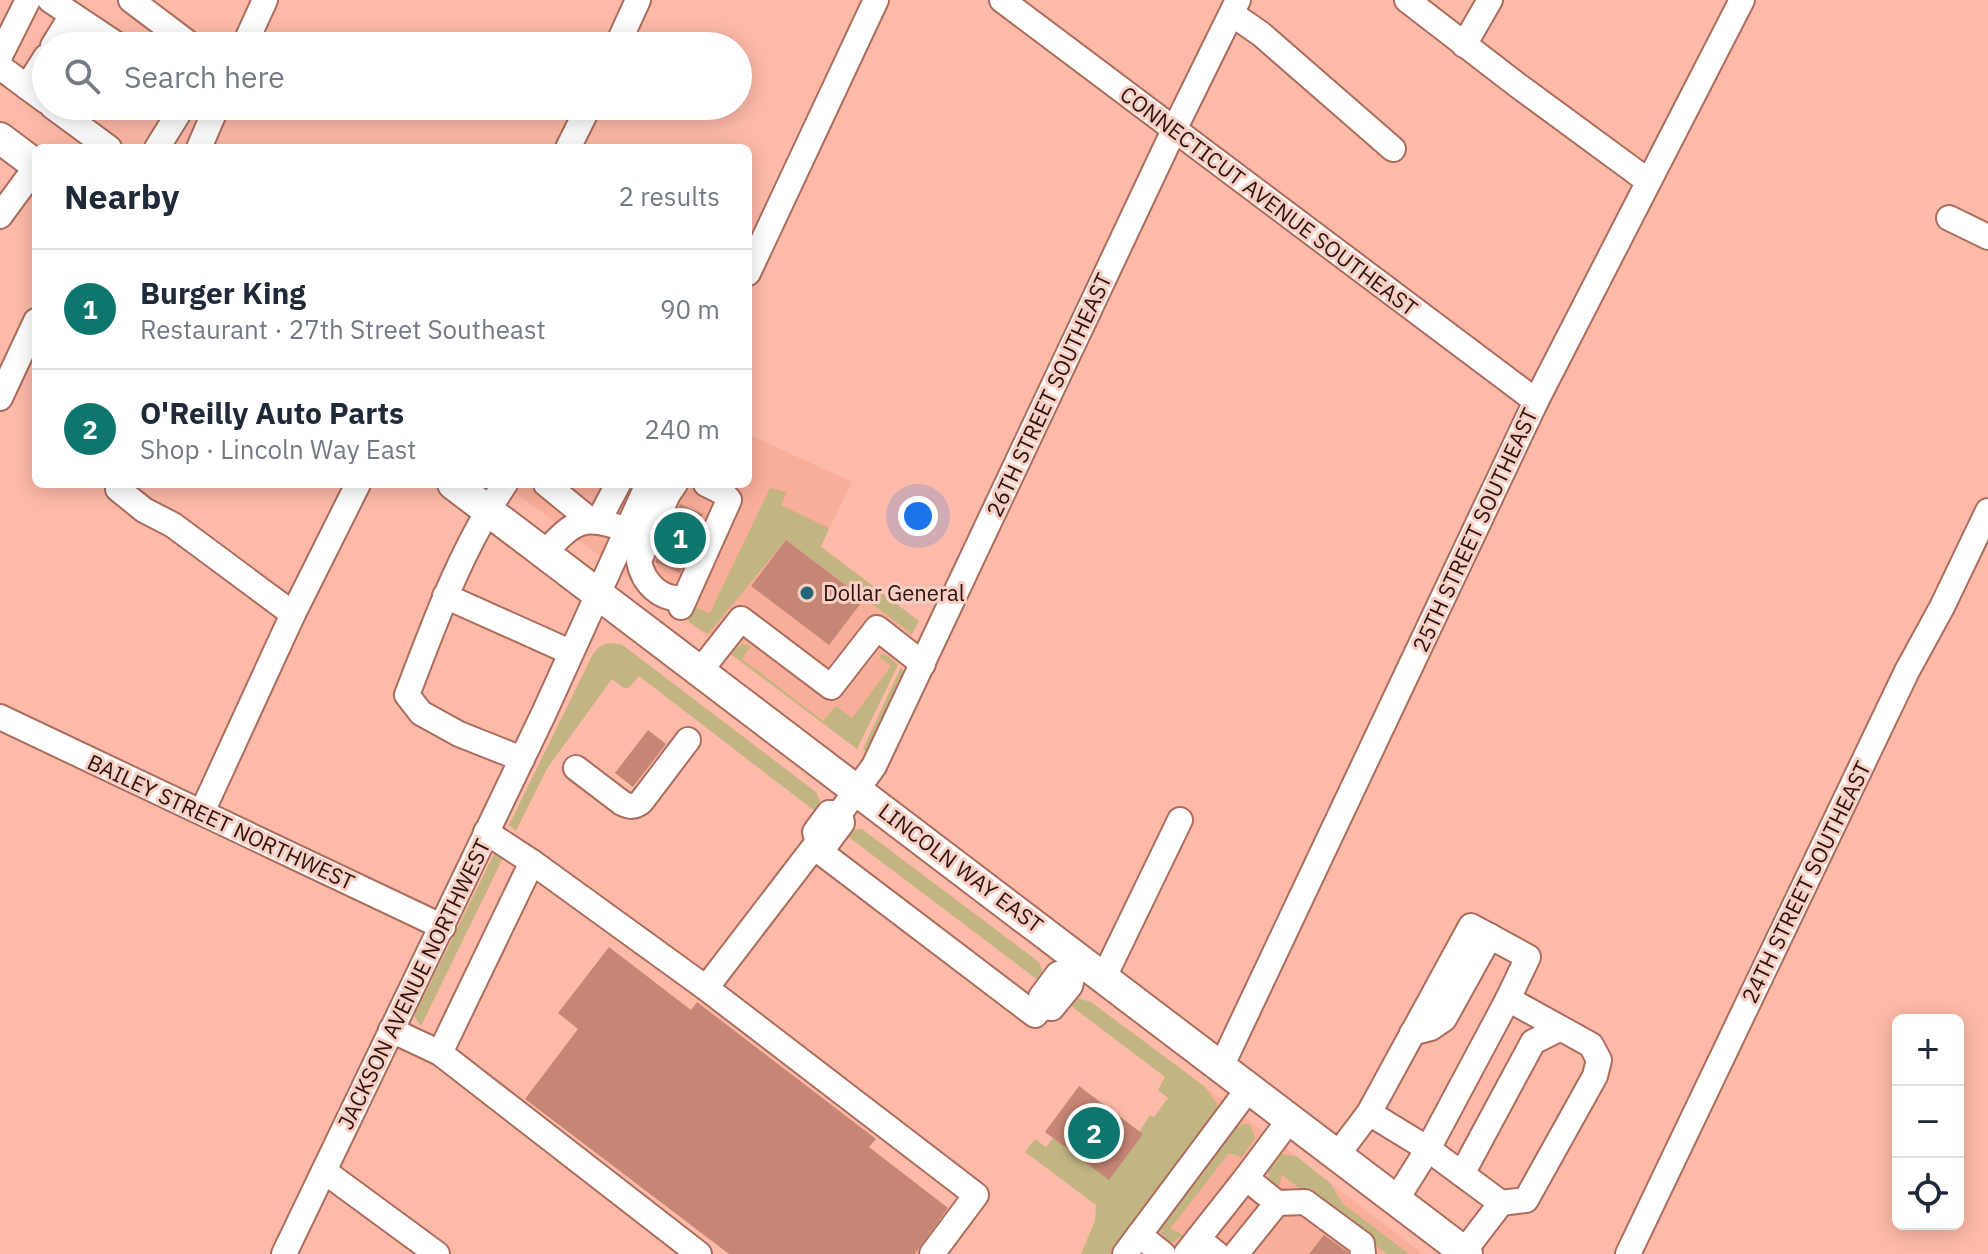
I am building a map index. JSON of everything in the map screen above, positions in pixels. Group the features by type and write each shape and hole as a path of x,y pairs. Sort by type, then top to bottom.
{"main road":[{"path":"0,138 32,163"},
{"name":"LINCOLN WAY EAST","path":"458,488 700,671 849,801 1221,1067 1465,1253"}],"street":[{"path":"0,56 28,0"},
{"path":"50,0 98,32"},
{"path":"131,0 173,32"},
{"path":"250,32 265,0"},
{"path":"623,32 638,0"},
{"path":"752,264 876,0"},
{"name":"CONNECTICUT AVENUE SOUTHEAST","path":"1002,0 1536,401"},
{"path":"1407,0 1648,181"},
{"path":"1464,45 1490,0"},
{"name":"25TH STREET SOUTHEAST","path":"1221,1067 1536,401 1742,0"},
{"path":"1235,7 1261,34 1393,149"},
{"name":"26TH STREET SOUTHEAST","path":"816,844 815,832 829,813 849,801 874,766 1235,7"},
{"path":"62,32 72,15"},
{"path":"0,67 32,90"},
{"path":"71,120 104,144"},
{"path":"159,144 174,120"},
{"path":"200,144 207,120"},
{"path":"570,144 582,120"},
{"path":"0,216 32,172"},
{"path":"1949,218 1988,237"},
{"path":"0,398 32,330"},
{"path":"118,488 144,510 173,525 293,614"},
{"path":"202,812 293,614 356,488"},
{"path":"502,488 445,596 407,695 421,713 459,734 522,759"},
{"path":"551,488 595,520 627,530"},
{"path":"544,553 568,529 595,520 615,488"},
{"name":"JACKSON AVENUE NORTHWEST","path":"284,1254 443,927 646,488"},
{"path":"673,488 639,561 645,580 654,589 682,602 729,500 714,488"},
{"name":"24TH STREET SOUTHEAST","path":"1628,1254 1907,671 1988,511"},
{"path":"445,596 570,652"},
{"path":"700,671 741,619 831,687 877,628 923,664"},
{"name":"BAILEY STREET NORTHWEST","path":"0,717 443,927"},
{"path":"576,768 622,803 629,807 636,806 688,740"},
{"path":"706,988 816,844 1035,1015 1042,1007 1052,1008 1087,969 1180,820"},
{"path":"486,832 706,988 976,1195 932,1254"},
{"path":"440,1053 532,862"},
{"path":"1338,1154 1369,1113 1471,926 1528,957 1428,1149 1396,1200"},
{"path":"1369,1113 1428,1149 1501,1203 1526,1200 1595,1076 1599,1060 1591,1045 1508,999"},
{"path":"1462,1174 1533,1042 1559,1029"},
{"path":"391,1030 440,1053 699,1254"},
{"path":"1163,1254 1132,1245 1249,1088"},
{"path":"1200,1249 1246,1178 1290,1119"},
{"path":"324,1171 437,1254"},
{"path":"1246,1178 1277,1203 1305,1202 1362,1244 1363,1254"},
{"path":"1236,1254 1277,1203"},
{"path":"1465,1253 1501,1203"}],"shaded area":[{"path":"752,436 852,482 821,546 919,621 857,749 509,488 752,488"},
{"path":"770,488 787,492 781,505 829,528 821,547 919,621 912,634 786,540 708,634 689,622 687,611 692,606 710,613"},
{"path":"607,643 624,646 816,792 820,801 816,812 639,676 629,688 612,679 548,767 516,831 509,825 593,654"},
{"path":"741,644 751,646 742,659 823,721 836,706 852,718 891,666 880,655 885,654 898,665 857,749 731,654"},
{"path":"901,667 904,673 866,752 863,749"},
{"path":"862,829 1039,962 1043,973 1039,981 846,835 850,830"},
{"path":"494,854 504,856 421,1026 414,1016"},
{"path":"1078,998 1091,1002 1204,1086 1218,1105 1213,1120 1111,1254 1081,1254 1095,1221 1096,1205 1025,1152 1035,1139 1046,1147 1053,1138 1109,1179 1150,1115 1154,1117 1168,1098 1158,1090 1165,1077 1070,1005"},
{"path":"1204,1086 1423,1254 1081,1254 1095,1221"},
{"path":"1250,1124 1255,1138 1242,1157 1229,1153 1170,1229 1185,1235 1173,1242 1167,1241 1160,1231 1161,1220 1235,1125"},
{"path":"1282,1154 1296,1156 1330,1183 1342,1203 1409,1254 1387,1254 1282,1175 1278,1189 1270,1183 1267,1169"}],"building":[{"path":"680,504 703,514 700,520 703,522 680,573 655,562"},
{"name":"Dollar General","path":"786,540 864,599 829,645 751,586"},
{"path":"648,730 666,744 633,787 615,773"},
{"path":"609,947 691,1010 697,1002 876,1139 869,1147 948,1208 915,1254 729,1254 525,1099 578,1029 558,1013"},
{"path":"1079,1086 1143,1134 1109,1180 1045,1132"},
{"path":"1324,1235 1348,1252 1348,1254 1309,1254"}],"place":[{"name":"Burger King","path":"680,538"},
{"name":"Dollar General","path":"807,593"},
{"name":"O'Reilly Auto Parts","path":"1094,1133"}]}
